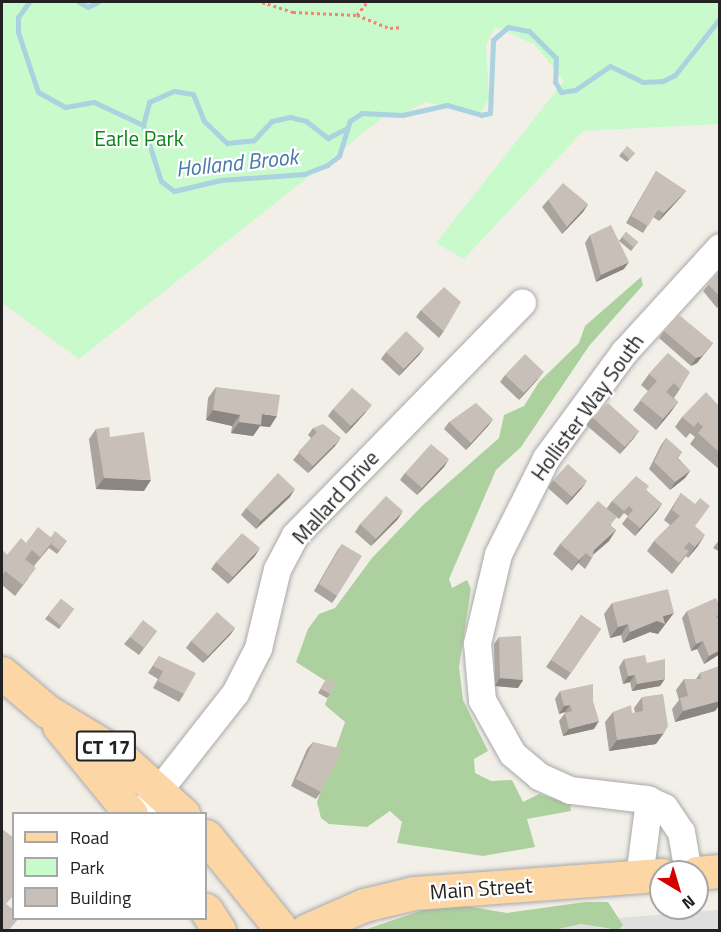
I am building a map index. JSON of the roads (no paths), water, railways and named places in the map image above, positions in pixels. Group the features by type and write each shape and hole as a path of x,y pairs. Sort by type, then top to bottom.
{"main road":[{"name":"CT 17","path":"2,673 47,711 130,812"},
{"name":"CT 17","path":"47,711 105,744 149,802 180,812"},
{"path":"207,837 282,930"},
{"name":"Main Street","path":"307,930 364,905 414,893 649,876"},
{"path":"207,912 219,930"}],"street":[{"name":"Hollister Way South","path":"649,800 570,790 539,776 512,753 482,700 479,624 498,554 546,458 624,352 720,247"},
{"name":"Mallard Drive","path":"149,802 235,693 258,648 277,569 296,535 522,302"},
{"path":"650,860 649,800 664,807 676,823 685,860"}],"waterway":[{"name":"Holland Brook","path":"29,2 18,17 18,32 38,92 65,107 94,102 143,125 161,181 174,191 221,180 304,174 327,165 339,156 350,121 362,113 402,115 447,105 481,115 490,113 493,40 508,27 529,31 556,58 555,82 561,92 575,90 610,66 643,82 663,81 675,75 720,18"},
{"name":"Holland Brook","path":"79,2 88,7 98,2"},
{"path":"143,125 149,102 174,91 193,94 204,121 227,143 254,140 272,121 290,117 306,121 328,138 347,128"}],"park label":[{"name":"Earle Park","path":"139,138"}]}
